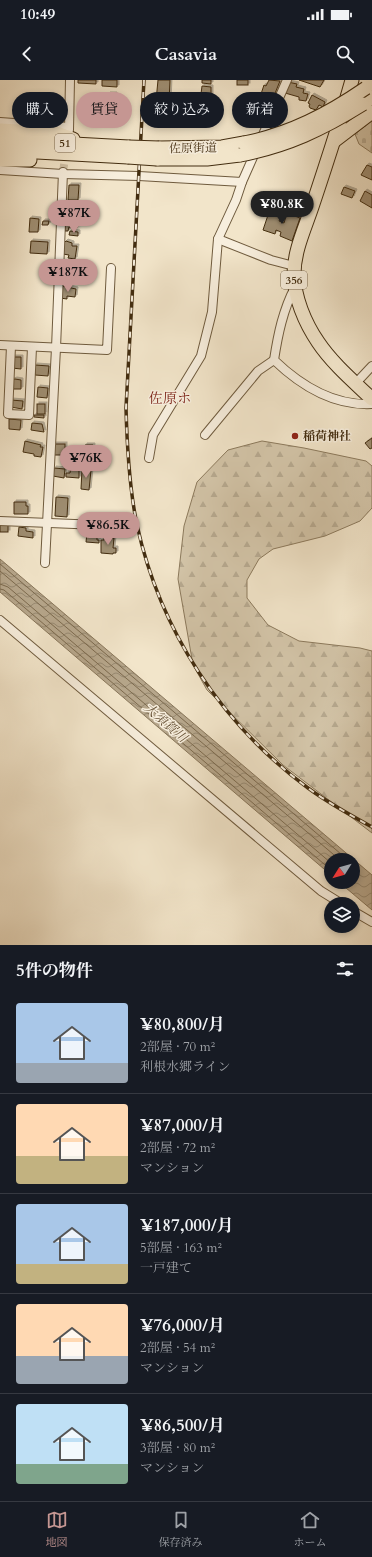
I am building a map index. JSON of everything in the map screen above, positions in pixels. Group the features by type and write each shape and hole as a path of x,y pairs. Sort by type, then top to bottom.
{"highway":[{"name":"356","path":"352,80 294,266 295,286 303,314 317,341 326,353 372,398"},
{"path":"334,141 369,97"},
{"name":"佐原街道","path":"0,150 87,150 158,154 207,159 242,149 304,125 341,105 369,97"},
{"path":"0,130 57,133 87,150"},
{"name":"佐原街道","path":"0,140 87,150"},
{"path":"0,160 56,160 87,150"}],"street":[{"path":"0,122 69,128 70,80"},
{"path":"149,458 153,435 201,356 212,312 218,239 287,80"},
{"path":"0,170 242,182"},
{"path":"45,563 63,173"},
{"path":"218,239 271,260 294,266"},
{"path":"0,345 107,350 111,268"},
{"path":"205,436 258,371 274,360 278,334 288,300 295,286"},
{"path":"11,346 8,414 29,416 32,347"},
{"path":"274,360 302,382 326,397 364,404 372,404"},
{"path":"356,383 372,366"},
{"path":"0,520 124,526"},
{"path":"0,620 321,891 331,897"},
{"path":"360,915 372,922"}],"green space":[{"path":"372,120 372,153 359,144 355,134"},
{"path":"262,441 366,461 372,466 372,508 360,521 325,536 273,549 259,559 247,580 247,598 268,625 299,641 360,648 372,651 372,833 283,765 207,690 193,665 178,579 184,526 197,482 228,450"}],"water":[{"name":"大須賀川","path":"0,559 346,853 324,853 324,869 0,592"},
{"path":"360,865 372,875 372,910 360,900 360,897 357,897 347,889 360,889"}],"building":[{"path":"78,80 96,80 96,84 78,83"},
{"path":"102,80 117,80 117,87 102,86"},
{"path":"158,80 170,80 169,92 157,92"},
{"path":"202,80 211,80 211,84 202,83"},
{"path":"237,80 248,80 248,85 237,85"},
{"path":"269,80 280,81 276,92 262,92 264,85 266,86"},
{"path":"299,80 324,80 320,87"},
{"path":"288,82 297,84 296,87 304,89 303,93 308,94 306,101 299,100 299,97 285,92"},
{"path":"202,86 211,87 211,92 201,92"},
{"path":"312,95 325,102 323,107 319,105 316,110 310,108 310,104 308,103"},
{"path":"367,165 372,167 372,180 361,175"},
{"path":"69,185 79,185 78,200 68,200"},
{"path":"344,187 355,191 352,198 341,194"},
{"path":"365,191 372,195 372,208 360,201"},
{"path":"269,212 281,217 279,221 284,223 287,213 300,218 292,241 280,236 281,232 276,230 275,234 263,230"},
{"path":"70,213 78,215 77,228 69,227 68,231 65,231 66,221 69,221"},
{"path":"30,218 39,219 38,232 29,232"},
{"path":"43,221 49,221 48,225 42,225"},
{"path":"70,231 78,232 78,236 69,235"},
{"path":"31,241 48,242 47,254 30,253"},
{"path":"66,241 72,243 72,246 77,246 75,259 68,258 69,255 63,254 64,243"},
{"path":"66,265 77,266 76,276 69,275 68,280 62,280 64,271 61,271 62,266 66,267"},
{"path":"62,286 76,289 75,297 67,296 67,299 60,298"},
{"path":"13,357 21,357 21,369 12,368"},
{"path":"35,365 49,366 48,376 35,375"},
{"path":"12,380 21,380 21,389 12,389"},
{"path":"38,387 48,388 47,398 37,397"},
{"path":"11,400 23,401 22,409 11,407"},
{"path":"37,404 45,404 45,414 37,414"},
{"path":"34,415 44,415 44,418 34,417"},
{"path":"9,419 21,420 20,430 9,429"},
{"path":"32,423 42,424 44,432 31,430"},
{"path":"372,438 372,448 370,449 365,443"},
{"path":"25,441 41,445 40,447 43,447 41,457 23,452"},
{"path":"54,444 65,444 65,455 54,455"},
{"path":"85,445 93,445 92,455 84,454"},
{"path":"71,466 79,467 79,478 66,477 66,473 70,473"},
{"path":"54,468 65,469 64,478 53,476"},
{"path":"82,469 91,470 89,490 81,489"},
{"path":"56,497 68,498 67,517 55,516"},
{"path":"14,502 26,502 26,506 28,506 28,514 14,514"},
{"path":"0,524 8,524 8,532 0,532"},
{"path":"19,527 26,528 26,531 33,532 33,538 18,536"},
{"path":"106,530 110,531 109,536 105,536"},
{"path":"87,533 97,533 97,540 99,540 99,543 86,542"},
{"path":"104,538 114,538 113,548 116,548 116,553 101,553 101,540 104,540"}],"tunnel":[{"path":"63,172 66,151"}],"railway":[{"path":"144,80 126,408 132,496 137,525 147,564 161,601 178,637 198,672 248,735 277,763 308,788 372,827"}],"place":[{"name":"稲荷神社","path":"295,436"}],"district":[{"name":"佐原ホ","path":"170,398"}]}
